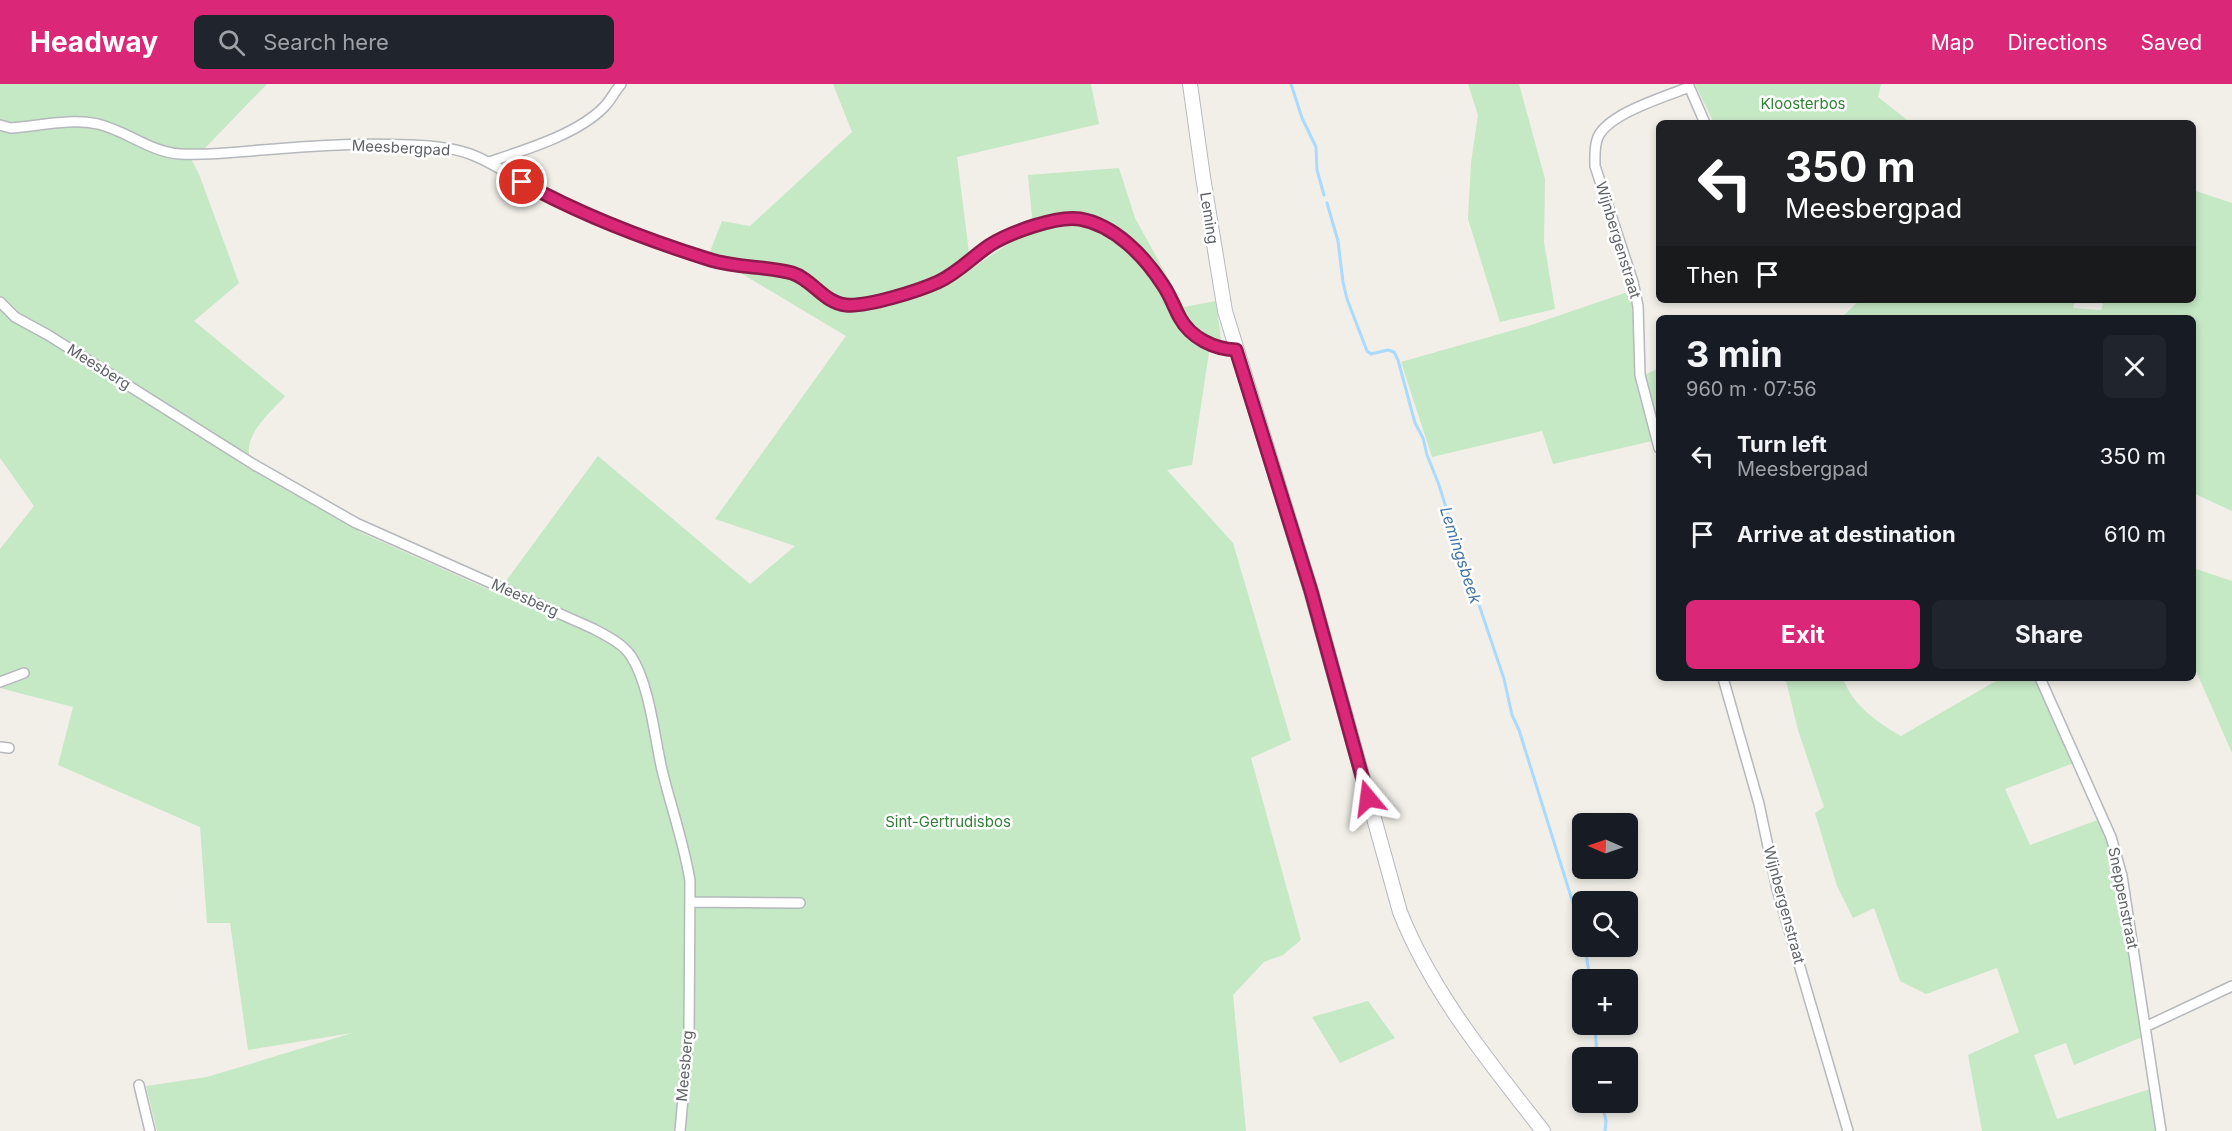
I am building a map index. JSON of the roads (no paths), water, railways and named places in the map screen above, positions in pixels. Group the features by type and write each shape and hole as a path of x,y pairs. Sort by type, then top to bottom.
{"street":[{"path":"489,162 581,125 604,107 621,84"},
{"name":"Leming","path":"1190,84 1225,311 1311,591 1400,912 1408,934 1424,963 1482,1053 1543,1131"},
{"path":"1688,86 1705,120"},
{"name":"Wijnbergenstraat","path":"1656,436 1640,375 1638,306 1633,282 1595,166 1595,152 1597,139 1610,122 1688,86"},
{"name":"Meesbergpad","path":"0,125 11,128 80,122 94,123 154,148 177,154 212,154 362,144 430,146 465,152 489,162 540,192 624,229 711,260 795,274 838,304 847,306 867,304 938,282 956,272 990,245 1029,228 1050,221 1081,219 1109,229 1138,255 1164,286 1180,320 1191,332 1204,342 1221,349 1236,350"},
{"name":"Meesberg","path":"0,302 15,317 67,347 253,464 356,523 594,629 619,643 630,654 643,684 662,769 687,862 690,902 689,1033 680,1131"},
{"path":"0,682 24,673"},
{"name":"Wijnbergenstraat","path":"1724,681 1759,804 1777,889 1848,1131"},
{"name":"Sneppenstraat","path":"2041,681 2111,837 2122,876 2161,1131"},
{"path":"690,902 800,903"},
{"path":"2145,1027 2232,986"},
{"path":"139,1085 150,1131"}],"waterway":[{"name":"Lemingsbeek","path":"1291,84 1302,118 1316,147 1317,170 1324,195"},
{"name":"Lemingsbeek","path":"1327,203 1338,241 1347,299 1367,351 1371,354 1388,350 1394,352 1398,360 1415,423 1423,438 1459,549 1461,562 1471,581 1504,679 1512,715 1519,730 1572,900"},
{"name":"Lemingsbeek","path":"1587,957 1588,969"},
{"name":"Lemingsbeek","path":"1596,1035 1596,1047"},
{"name":"Lemingsbeek","path":"1604,1113 1605,1131"}],"park label":[{"name":"Kloosterbos","path":"1803,104"},
{"name":"Sint-Gertrudisbos","path":"948,822"}]}
